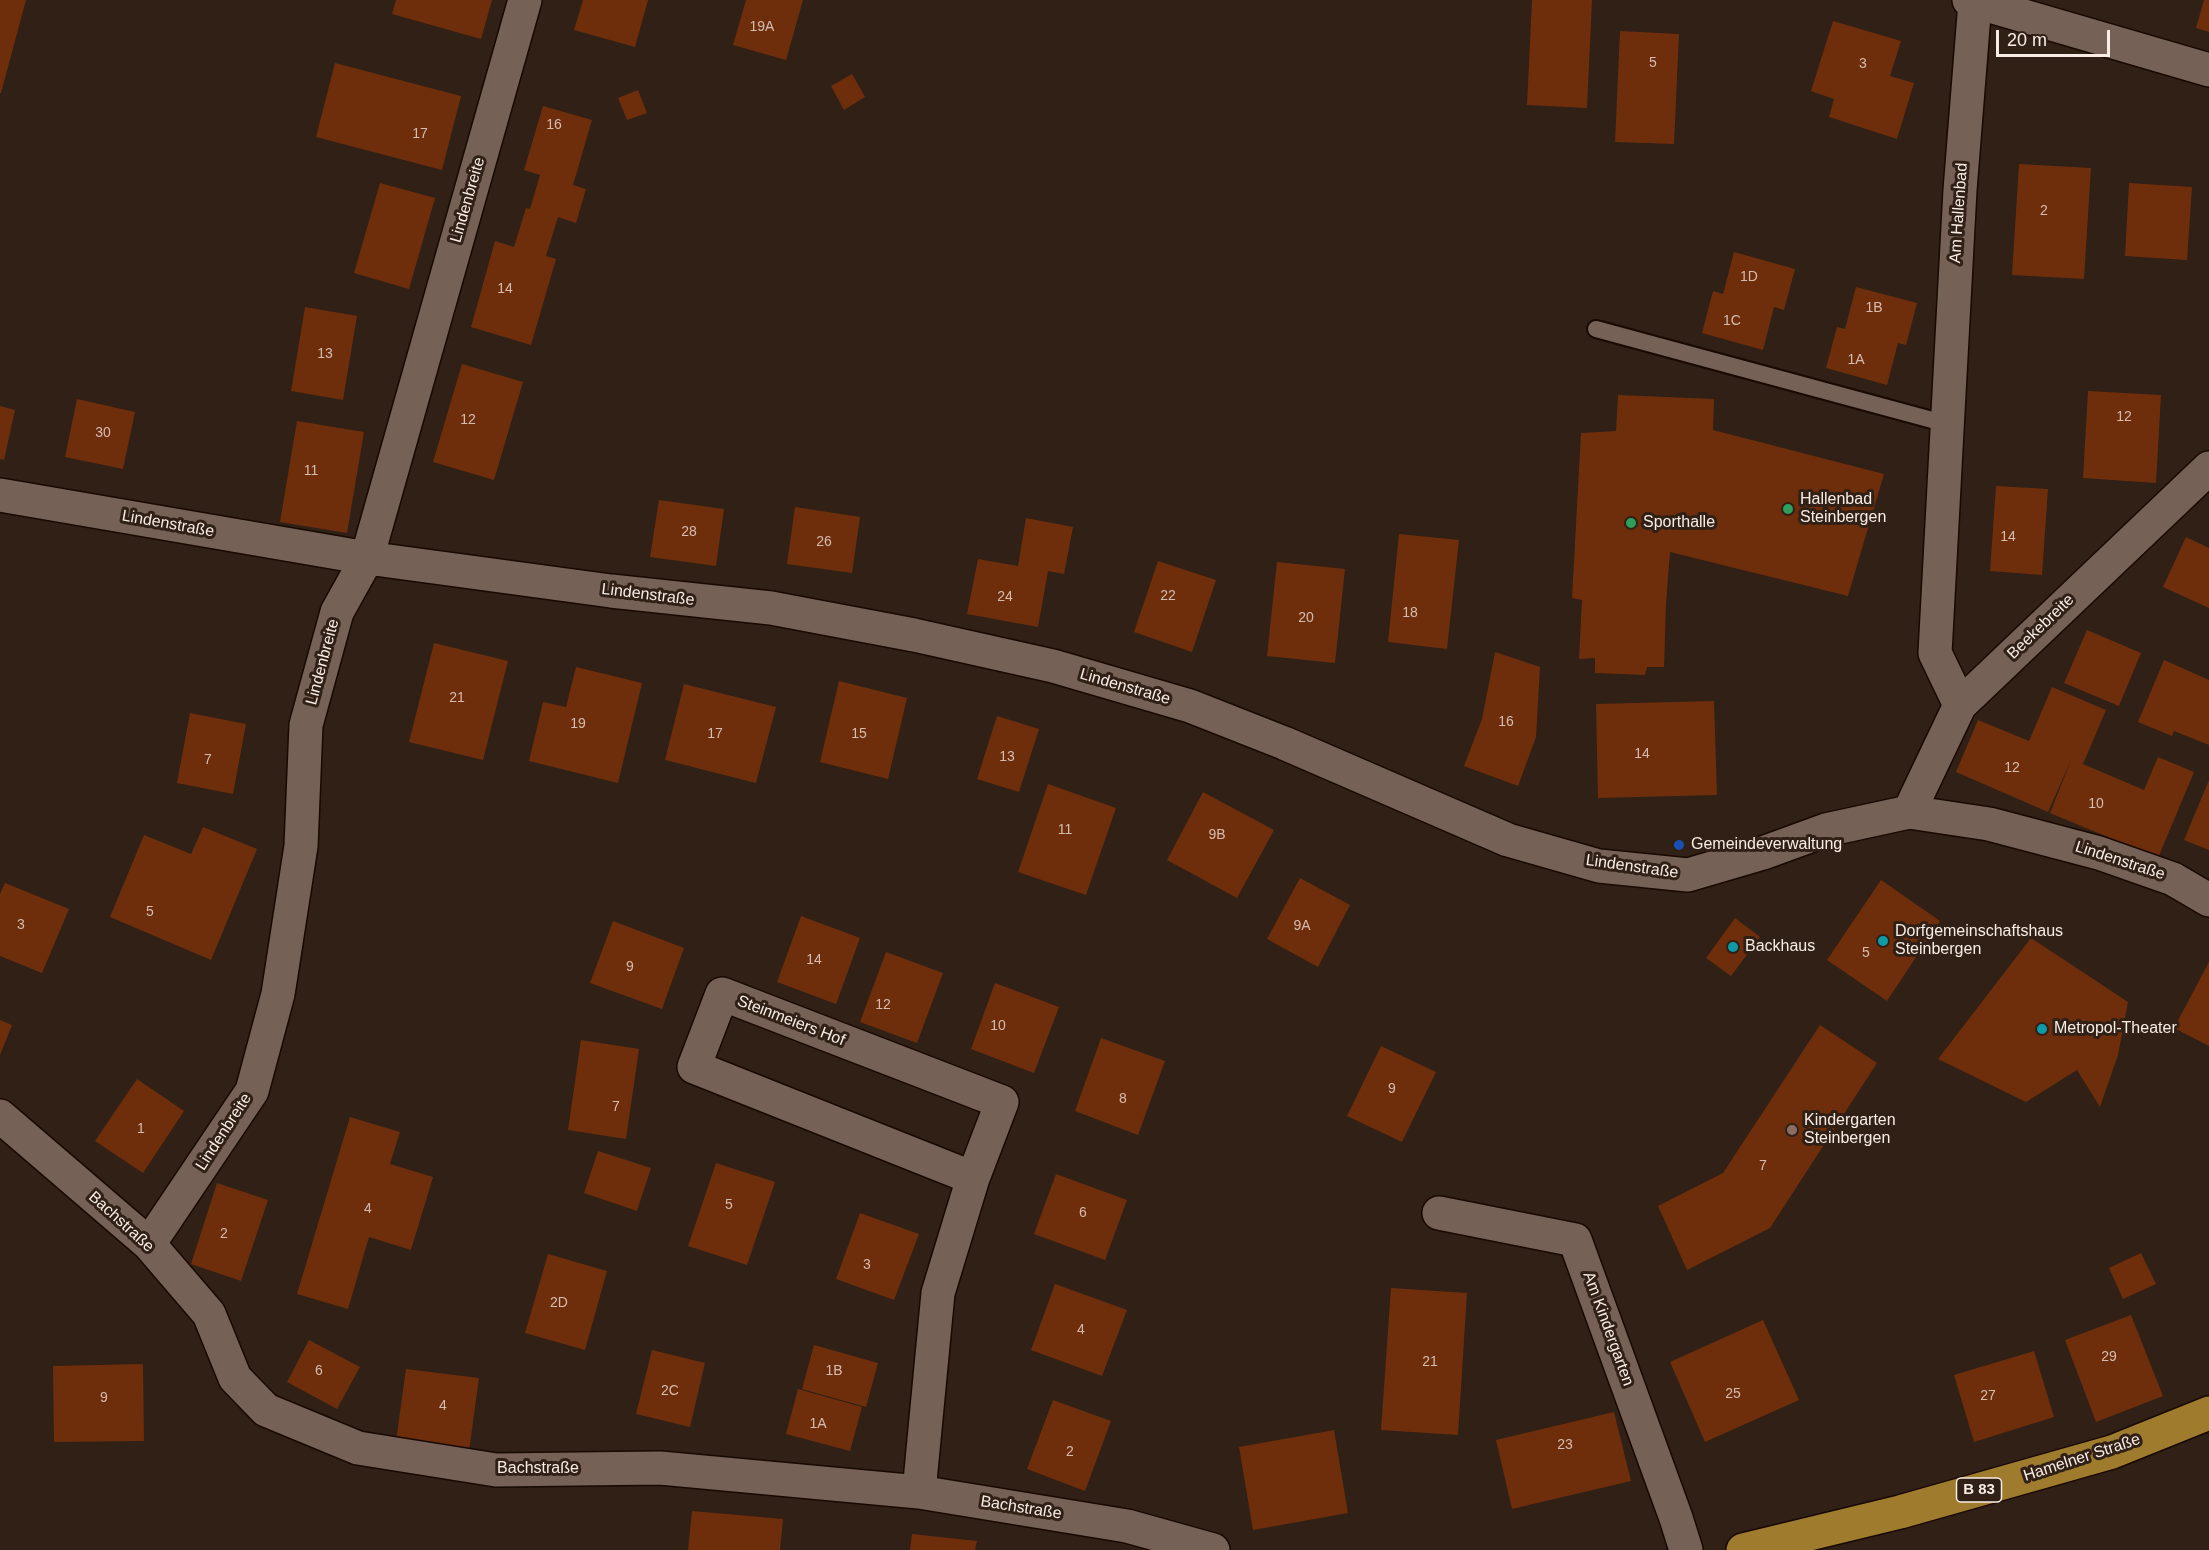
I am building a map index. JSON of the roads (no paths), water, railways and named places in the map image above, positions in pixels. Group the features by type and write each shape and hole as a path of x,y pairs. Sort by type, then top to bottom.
{"main road":[{"name":"Hamelner Straße","path":"1743,1550 1900,1512 2112,1452 2209,1413"}],"street":[{"name":"Lindenbreite","path":"149,1244 252,1091 278,994 301,846 306,725 337,612 367,558 525,0"},
{"path":"1972,1 2209,70"},
{"name":"Am Hallenbad","path":"1960,705 1935,653 1972,1"},
{"name":"Beekebreite","path":"1909,812 1960,705 2209,468"},
{"name":"Lindenstraße","path":"0,495 367,558 611,591 771,608 915,635 1053,666 1190,706 1284,743 1508,840 1599,866 1688,875 1763,853 1827,830 1909,812 1989,824 2099,853 2173,879 2209,900"},
{"name":"Steinmeiers Hof","path":"919,1492 938,1293 973,1178 1002,1102 722,994 694,1066 973,1178"},
{"name":"Bachstraße","path":"0,1116 149,1244 209,1314 235,1378 266,1410 358,1448 496,1470 660,1468 919,1492 1126,1526 1213,1550"},
{"name":"Am Kindergarten","path":"1439,1213 1575,1240 1686,1550"}],"lane":[{"path":"1596,329 1947,424"}],"place":[{"name":"Hallenbad Steinbergen","path":"1788,509"},
{"name":"Sporthalle","path":"1631,523"},
{"name":"Gemeindeverwaltung","path":"1679,845"},
{"name":"Dorfgemeinschaftshaus Steinbergen","path":"1883,941"},
{"name":"Backhaus","path":"1733,947"},
{"name":"Metropol-Theater","path":"2042,1029"},
{"name":"Kindergarten Steinbergen","path":"1792,1130"}]}
